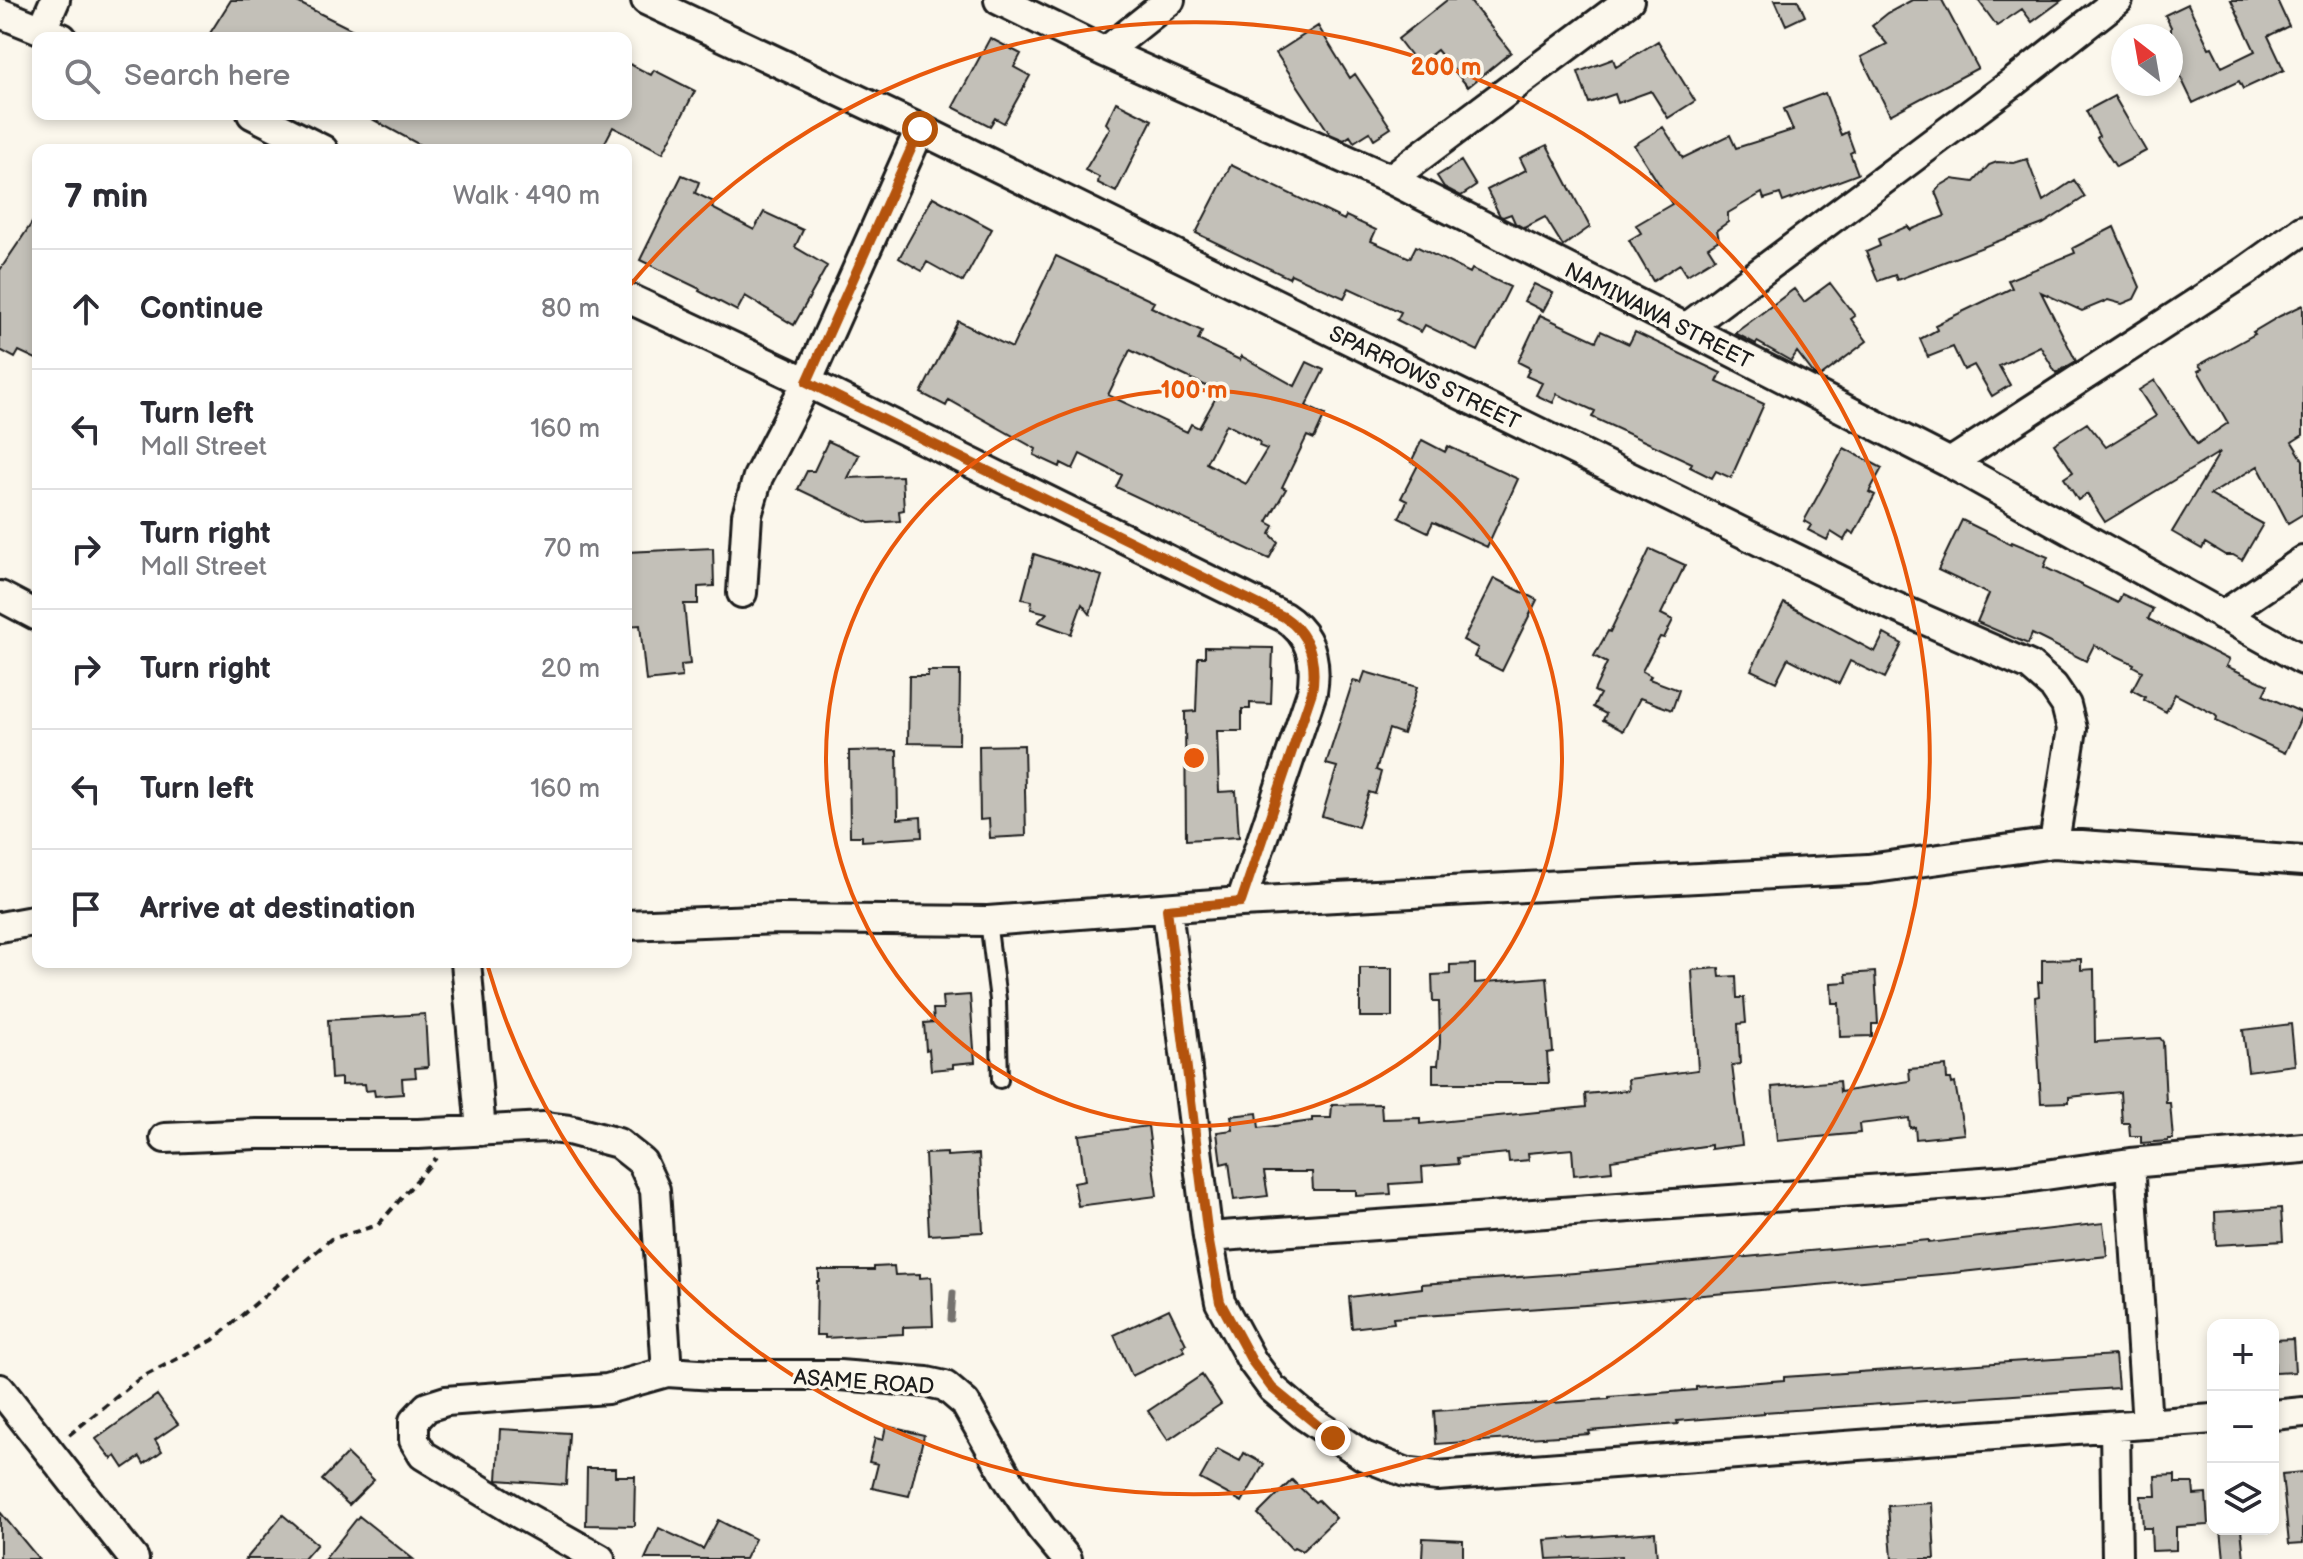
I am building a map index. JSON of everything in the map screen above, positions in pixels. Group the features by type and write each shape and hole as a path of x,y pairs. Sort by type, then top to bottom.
{"street":[{"path":"52,32 55,0"},
{"name":"SPARROWS STREET","path":"646,0 920,129 1882,601 2030,666 2053,686 2066,705 2072,729 2054,843"},
{"name":"NAMIWAWA STREET","path":"999,0 1105,52 1390,179 1686,328 1950,463 2303,660"},
{"path":"1105,52 1170,0"},
{"path":"1390,179 1629,0"},
{"path":"1686,328 2118,0"},
{"path":"0,13 47,32"},
{"path":"264,120 311,144"},
{"path":"742,593 747,515 758,477 807,382 920,129"},
{"path":"1950,463 2244,272 2303,230"},
{"path":"632,300 807,382 1284,617 1306,636 1315,674 1312,692 1241,902"},
{"path":"2222,616 2303,561"},
{"path":"0,596 32,613"},
{"path":"632,925 781,919 988,921 1241,902 1868,869 2054,843 2303,861"},
{"path":"1167,909 1208,1237 1220,1302 1252,1361 1272,1388 1333,1438 1364,1456 1405,1472 1437,1476 2207,1419"},
{"path":"0,927 32,921"},
{"path":"467,968 481,1131"},
{"path":"165,1138 257,1134 418,1134 544,1127 618,1143 642,1162 655,1190 667,1372"},
{"path":"1208,1237 2010,1180 2130,1163 2303,1148"},
{"path":"2130,1163 2147,1424"},
{"name":"ASAME ROAD","path":"600,1559 423,1455 414,1440 414,1421 427,1407 446,1401 607,1389 667,1372 839,1375 927,1382 945,1386 965,1403 1010,1482 1041,1528 1067,1559"},
{"path":"0,1389 134,1559"},
{"path":"2279,1414 2303,1412"},
{"path":"2115,1427 2117,1559"}],"lane":[{"path":"988,921 998,1000 1000,1080"}],"path":[{"path":"48,1452 139,1379 213,1340 331,1239 378,1225 442,1152"}],"building":[{"path":"231,0 293,0 357,32 211,32"},
{"path":"1447,0 1469,0 1511,52 1468,87 1437,50 1418,65 1398,39"},
{"path":"1775,0 1798,0 1805,16 1786,25"},
{"path":"1912,0 1942,0 1978,68 1890,115 1861,57 1887,44 1872,26"},
{"path":"1978,0 2062,0 2032,22 2022,9 1997,26"},
{"path":"2231,0 2277,0 2289,26 2268,36 2284,70 2243,89 2239,81 2193,103 2183,82 2183,24 2170,24 2165,15 2188,4 2209,48 2212,47 2222,67 2255,51"},
{"path":"1318,26 1350,78 1355,74 1391,128 1374,139 1370,132 1354,142 1350,136 1344,140 1330,134 1276,53"},
{"path":"990,38 1021,54 1014,67 1030,76 1004,123 995,118 990,126 953,107"},
{"path":"1658,41 1695,101 1668,118 1651,91 1618,103 1615,94 1589,103 1578,72 1613,59 1616,67"},
{"path":"632,65 651,75 654,70 695,91 663,153 613,127 604,144 418,144 374,120 632,120"},
{"path":"1825,93 1841,135 1847,132 1854,151 1850,153 1858,174 1783,202 1780,194 1764,199 1762,193 1728,213 1728,222 1717,230 1719,240 1708,247 1715,258 1687,275 1680,264 1653,281 1629,240 1641,233 1636,225 1672,204 1634,145 1663,127 1683,158 1730,135 1736,148 1793,130 1784,109"},
{"path":"2114,96 2146,151 2116,167 2097,138 2099,136 2086,111"},
{"path":"1116,102 1152,120 1116,192 1098,183 1099,177 1085,170 1110,128 1106,123"},
{"path":"1547,145 1590,227 1563,246 1545,217 1524,228 1515,223 1511,214 1500,216 1487,190 1526,170 1520,158"},
{"path":"2027,159 2043,201 2074,180 2085,197 2043,224 1897,280 1895,275 1878,281 1866,252 1880,246 1878,239 1908,226 1910,230 1945,216 1935,192 1940,186 1952,179 1974,182 1989,165"},
{"path":"1461,161 1476,186 1461,196 1444,187 1437,176"},
{"path":"1231,165 1344,220 1346,216 1376,230 1371,241 1410,258 1416,246 1470,273 1472,269 1510,287 1478,351 1425,325 1421,332 1397,320 1401,312 1349,288 1344,298 1291,274 1289,278 1196,233"},
{"path":"682,175 699,182 695,193 714,202 712,208 754,230 764,212 803,230 795,247 827,266 794,325 745,296 737,311 640,260"},
{"path":"933,197 992,229 963,282 927,262 922,271 899,258"},
{"path":"32,223 32,357 19,351 15,358 0,350 0,270"},
{"path":"2114,227 2140,287 2134,299 2122,304 2108,300 2082,311 2041,292 2076,361 2056,373 2040,346 1999,366 2010,385 1992,396 1974,365 1964,370 1953,347 1928,357 1920,339 1937,330 1935,325 2012,288 2008,280 2075,253 2073,248"},
{"path":"1056,256 1154,302 1151,307 1202,331 1198,340 1240,360 1241,356 1295,386 1307,362 1324,370 1306,406 1325,415 1314,439 1307,436 1282,487 1286,489 1267,522 1274,526 1270,534 1278,542 1269,559 1116,487 1122,475 1080,454 1073,469 1061,463 1060,467 1034,455 1036,449 949,400 946,406 921,393 958,321 1012,348","holes":["1130,350 1219,392 1199,428 1191,424 1187,432 1108,395","1226,424 1267,449 1246,484 1206,463"]},
{"path":"1830,283 1855,316 1851,319 1867,341 1820,377 1797,352 1791,361 1735,333 1794,289 1804,302"},
{"path":"1534,284 1553,293 1543,311 1524,301"},
{"path":"2303,305 2303,435 2292,442 2303,460 2303,514 2288,523 2258,466 2210,495 2263,524 2242,560 2225,555 2205,543 2202,549 2172,532 2220,452 2105,522 2087,494 2078,500 2064,478 2073,472 2054,444 2087,423 2106,447 2156,416 2139,390 2155,380 2197,444 2228,423 2198,371 2202,369 2199,365"},
{"path":"1540,315 1596,341 1601,331 1629,344 1635,332 1721,373 1717,382 1764,404 1731,478 1716,471 1712,478 1690,467 1692,463 1592,417 1595,411 1557,394 1553,403 1536,395 1542,383 1526,376 1530,368 1518,362"},
{"path":"1422,440 1445,452 1448,446 1518,479 1487,547 1433,522 1428,532 1399,518 1407,501 1401,498 1418,465 1411,462"},
{"path":"828,441 859,455 848,478 902,476 904,510 899,511 900,521 869,523 798,489 807,471 814,471"},
{"path":"1844,448 1882,468 1869,492 1875,495 1854,534 1849,531 1844,540 1831,532 1827,540 1808,530 1811,525 1804,521"},
{"path":"1962,520 2011,544 2048,557 2044,567 2118,603 2122,594 2153,609 2148,619 2229,660 2226,666 2268,685 2263,695 2303,713 2285,753 2216,721 2214,714 2175,694 2166,712 2144,700 2145,697 2132,690 2142,671 2094,645 2086,661 2032,634 2028,644 1977,622 1989,594 1938,570"},
{"path":"713,548 714,586 698,587 698,604 684,604 690,664 681,665 682,677 646,681 640,625 632,626 632,552"},
{"path":"1650,549 1685,565 1661,614 1673,620 1642,671 1651,676 1649,679 1679,690 1672,710 1640,698 1623,731 1603,720 1606,714 1593,707 1600,694 1594,691 1607,663 1594,656 1610,632"},
{"path":"1034,554 1102,576 1090,614 1082,604 1071,634 1038,622 1047,613 1031,609 1032,601 1022,599"},
{"path":"1494,578 1537,600 1502,671 1474,657 1478,648 1463,640"},
{"path":"1784,603 1875,652 1884,634 1902,644 1885,678 1850,661 1839,684 1788,658 1776,682 1751,670"},
{"path":"1205,647 1273,648 1271,704 1250,703 1250,709 1242,709 1242,731 1217,731 1219,792 1236,791 1239,837 1186,840 1185,712 1196,711 1198,657 1205,657"},
{"path":"928,671 960,671 959,744 908,743 909,676 928,676"},
{"path":"1365,672 1417,687 1403,734 1389,729 1376,770 1381,772 1375,794 1369,792 1358,827 1322,816 1337,767 1326,764 1353,681 1361,683"},
{"path":"1024,745 1026,836 990,838 989,819 980,820 979,746"},
{"path":"897,750 898,819 921,817 922,837 862,841 862,836 850,836 849,751"},
{"path":"2081,959 2081,970 2094,969 2095,1042 2160,1038 2163,1042 2166,1103 2170,1103 2173,1139 2141,1143 2141,1136 2130,1136 2129,1123 2122,1123 2120,1092 2069,1097 2069,1102 2041,1103 2035,997 2039,996 2038,982 2042,982 2042,960"},
{"path":"1475,964 1475,983 1547,977 1553,1052 1547,1053 1549,1083 1433,1083 1433,1065 1438,1065 1440,1042 1439,1002 1433,1002 1432,975 1450,974 1450,965"},
{"path":"1360,968 1392,968 1392,1017 1360,1017"},
{"path":"1719,968 1720,977 1736,976 1737,998 1744,998 1746,1023 1738,1024 1740,1064 1732,1065 1742,1145 1711,1149 1711,1145 1611,1160 1612,1171 1574,1175 1572,1149 1528,1153 1529,1160 1509,1162 1508,1153 1457,1158 1458,1164 1422,1167 1423,1182 1390,1184 1391,1194 1356,1196 1356,1190 1313,1190 1312,1172 1264,1172 1268,1196 1234,1200 1229,1162 1221,1164 1217,1132 1233,1130 1231,1116 1257,1113 1259,1128 1312,1121 1312,1118 1331,1118 1332,1105 1381,1104 1382,1119 1420,1118 1420,1124 1586,1107 1585,1094 1629,1090 1628,1079 1698,1070 1692,970"},
{"path":"1875,972 1878,1024 1872,1024 1872,1036 1840,1037 1839,1003 1832,1003 1831,983 1847,982 1846,974"},
{"path":"970,995 975,1062 931,1070 924,1023 934,1022 933,1009 943,1009 942,997"},
{"path":"425,1014 428,1067 415,1068 416,1077 402,1078 403,1094 375,1096 374,1090 366,1091 365,1084 341,1085 341,1078 331,1079 328,1020"},
{"path":"2291,1024 2295,1065 2248,1071 2243,1030"},
{"path":"1946,1066 1947,1079 1955,1083 1964,1134 1916,1139 1915,1127 1910,1128 1909,1118 1859,1124 1860,1133 1777,1141 1772,1087 1839,1081 1840,1092 1910,1081 1909,1069"},
{"path":"1148,1126 1157,1196 1078,1206 1074,1183 1085,1181 1079,1135"},
{"path":"947,1153 947,1156 979,1154 983,1232 929,1235 925,1154"},
{"path":"2281,1208 2283,1241 2216,1245 2215,1212"},
{"path":"2103,1223 2107,1256 1953,1273 1600,1304 1393,1318 1394,1323 1352,1328 1349,1297 1422,1288 1422,1284 1928,1240 1928,1243"},
{"path":"894,1266 895,1275 931,1277 933,1326 903,1327 903,1334 825,1338 825,1335 816,1335 819,1270 874,1270 874,1267"},
{"path":"1169,1309 1186,1344 1182,1346 1185,1351 1132,1376 1114,1335"},
{"path":"2293,1339 2295,1372 2279,1373 2279,1340"},
{"path":"2115,1355 2118,1388 1764,1412 1677,1421 1678,1424 1589,1431 1590,1434 1436,1444 1434,1411 1609,1399 1696,1390 1696,1387 1784,1380 1784,1377"},
{"path":"1202,1375 1221,1404 1168,1440 1148,1411"},
{"path":"157,1395 178,1424 155,1440 162,1451 144,1464 140,1457 124,1468 116,1456 112,1459 96,1439"},
{"path":"886,1426 924,1435 909,1496 872,1488 878,1464 869,1462 875,1438 883,1440"},
{"path":"500,1429 569,1433 566,1485 497,1480"},
{"path":"1217,1449 1240,1461 1244,1453 1264,1464 1242,1502 1200,1479"},
{"path":"347,1454 374,1480 349,1505 322,1480"},
{"path":"587,1468 615,1468 615,1476 635,1476 634,1526 586,1525"},
{"path":"2303,1472 2303,1543 2289,1544 2282,1474"},
{"path":"2175,1475 2175,1483 2193,1483 2194,1495 2206,1494 2207,1525 2176,1527 2176,1550 2152,1551 2151,1528 2143,1528 2141,1496 2156,1496 2155,1476"},
{"path":"1292,1480 1336,1518 1302,1551 1292,1549 1258,1514"},
{"path":"1932,1503 1935,1559 1892,1559 1888,1506"},
{"path":"0,1512 39,1559 0,1559"},
{"path":"283,1515 317,1544 304,1559 246,1559"},
{"path":"359,1516 413,1559 325,1559"},
{"path":"718,1520 755,1539 745,1559 645,1559 659,1528 703,1549"},
{"path":"1655,1532 1657,1559 1622,1559 1622,1556 1547,1559 1545,1540"},
{"path":"2222,1535 2242,1535 2244,1559 2224,1559"},
{"path":"1423,1538 1463,1540 1463,1559 1422,1559"}],"waterway":[{"path":"951,1319 953,1293"}],"route":[{"path":"920,129 807,382 1284,617 1306,636 1312,655 1315,674 1312,692 1241,902 1167,909 1208,1237 1220,1302 1252,1361 1272,1388 1333,1438"}]}
